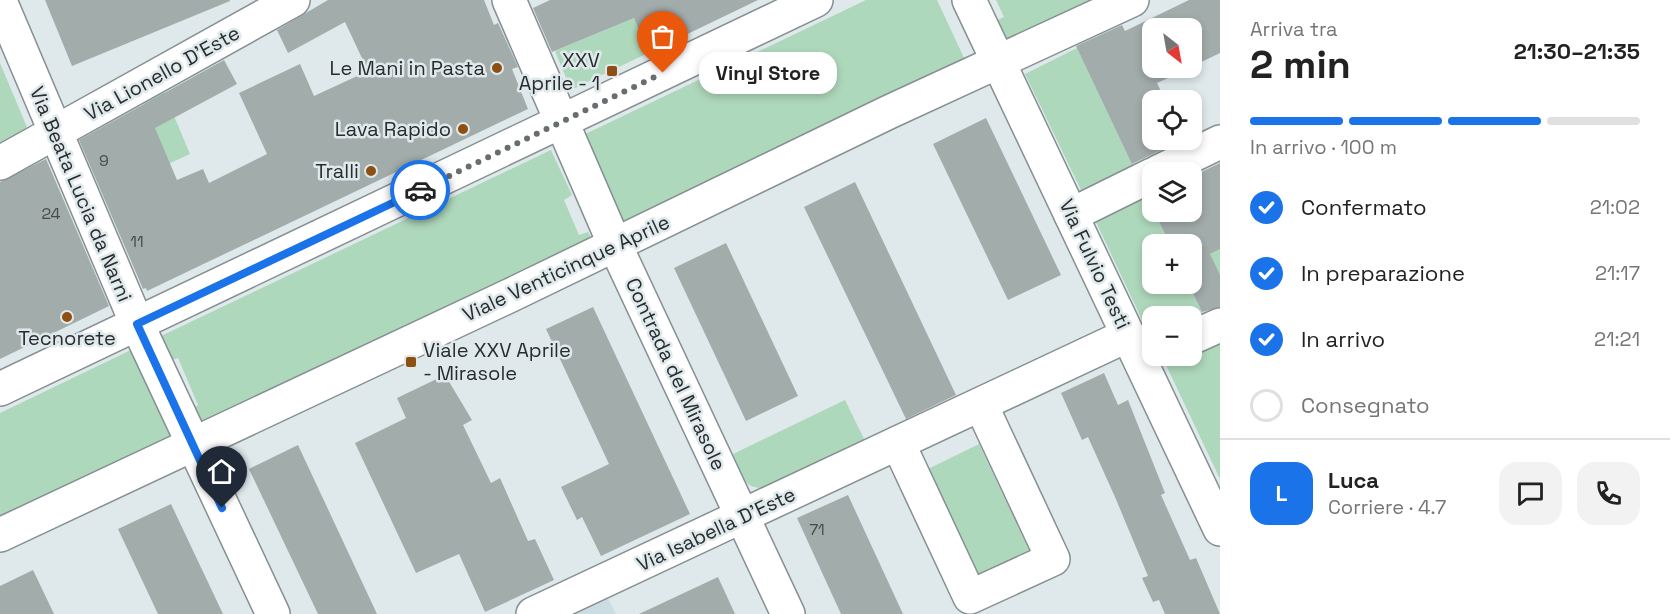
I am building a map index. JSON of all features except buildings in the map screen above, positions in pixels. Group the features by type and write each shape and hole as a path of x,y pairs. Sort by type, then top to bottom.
{"street":[{"name":"Via Lionello D'Este","path":"0,163 293,0"},
{"name":"Contrada del Mirasole","path":"509,0 615,245 788,614"},
{"path":"0,389 816,0"},
{"name":"Via Fulvio Testi","path":"969,0 1071,215 1141,351 1220,529"},
{"name":"Viale Venticinque Aprile","path":"0,535 615,245 889,112 1132,0"},
{"name":"Via Beata Lucia da Narni","path":"0,1 54,133 137,324 273,614"},
{"path":"1179,162 1220,142"},
{"path":"1071,215 1142,181"},
{"path":"1202,333 1220,324"},
{"name":"Via Isabella D'Este","path":"533,614 981,405 1141,351"},
{"path":"898,443 970,597 1053,559 981,405"}],"shaded area":[{"path":"608,598 616,614 574,614"}],"green space":[{"path":"866,0 937,0 966,62 622,224 581,136"},
{"path":"996,0 1094,0 1005,43 995,21 1004,17"},
{"path":"634,18 648,53 571,90 555,51"},
{"path":"1077,48 1133,165 1081,190 1025,74"},
{"path":"0,63 29,132 0,148"},
{"path":"164,92 190,154 164,166 157,133 144,103"},
{"path":"551,150 572,195 564,200 579,235 588,232 592,239 201,424 193,408 198,405 178,358 172,360 161,336"},
{"path":"1142,200 1142,222 1159,222 1165,234 1142,234 1142,294 1193,294 1199,306 1142,306 1142,320 1096,222"},
{"path":"1220,249 1220,275 1217,270 1202,285 1202,258"},
{"path":"1220,339 1220,479 1166,366 1202,366 1202,348"},
{"path":"133,349 173,438 0,519 0,413"},
{"path":"845,400 867,445 788,483 757,488 747,483 733,454"},
{"path":"979,444 1030,552 977,577 926,470"}],"way so far":[{"path":"420,190 663,73"}],"place":[{"name":"Le Mani in Pasta","path":"497,68"},
{"name":"XXV Aprile - 1","path":"612,71"},
{"name":"Vinyl Store","path":"663,73"},
{"name":"Lava Rapido","path":"463,129"},
{"name":"Tralli","path":"371,171"},
{"name":"Tecnorete","path":"67,317"},
{"name":"Viale XXV Aprile - Mirasole","path":"411,362"}],"route":[{"path":"222,508 137,324 420,190"}]}
